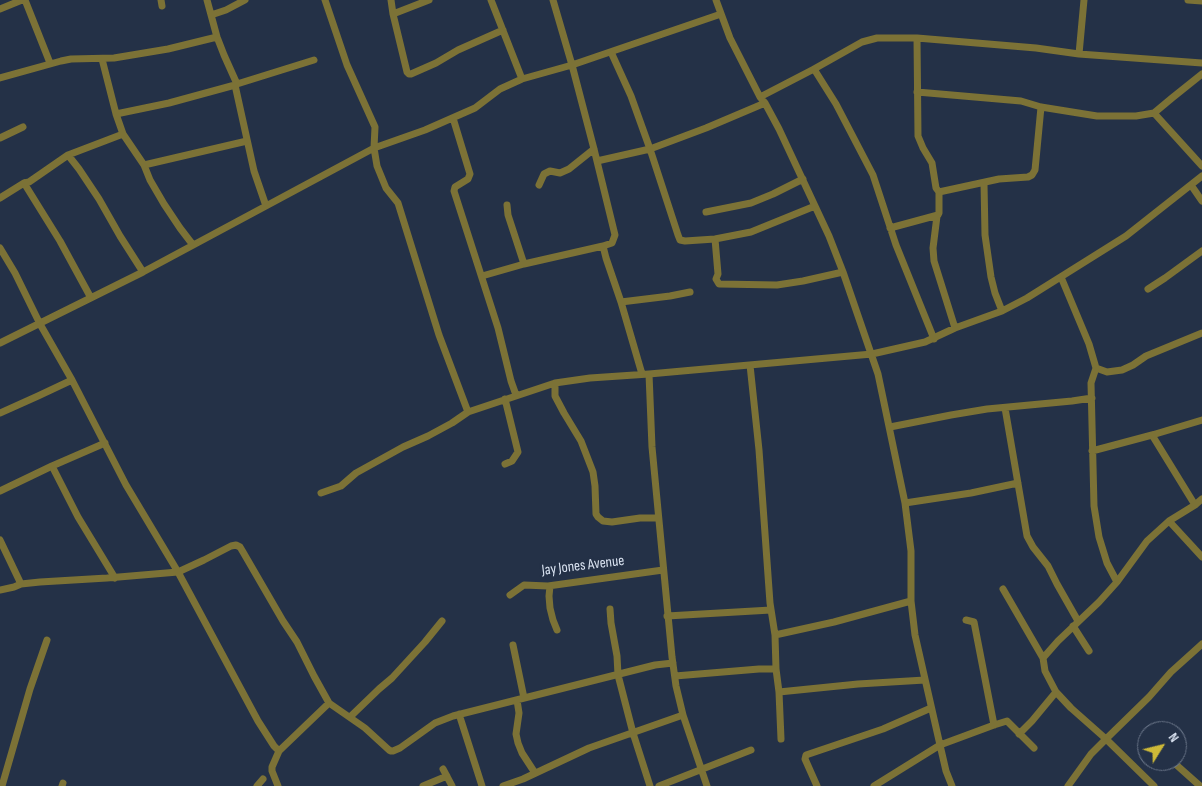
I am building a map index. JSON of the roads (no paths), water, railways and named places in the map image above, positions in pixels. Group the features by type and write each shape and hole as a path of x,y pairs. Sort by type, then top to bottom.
{"street":[{"path":"0,9 23,0 50,64"},
{"path":"207,0 217,37 236,85 254,171 266,206"},
{"path":"211,15 246,0"},
{"path":"324,0 347,65 375,127 374,148 378,166 386,188 398,203 439,335 468,412"},
{"path":"392,0 393,14 409,74 503,30"},
{"path":"393,14 428,0"},
{"path":"491,0 522,79"},
{"path":"482,276 524,264 603,246 612,243 615,235 572,65 553,0"},
{"path":"716,0 730,38 760,97 779,129 815,206 844,272 872,354 890,427 905,503 912,551 911,601 915,635 946,771 952,786"},
{"path":"1080,54 1084,0"},
{"path":"1188,0 1202,1"},
{"path":"0,343 143,272 374,148 425,130 475,108 500,89 522,79 612,52 720,14"},
{"path":"0,78 71,60 114,58 168,49 217,37"},
{"path":"760,97 862,42 877,38 917,38 1036,48 1080,54 1202,63"},
{"path":"917,38 918,136 932,163 936,188 939,192 939,213 936,216 933,248 934,261 956,328"},
{"path":"612,52 631,96 680,240 685,242 715,239 751,232 815,206"},
{"path":"102,59 123,134 144,165 150,180 180,228 193,245"},
{"path":"116,114 236,85 314,60"},
{"path":"814,69 836,104 872,175 896,245 934,339"},
{"path":"917,92 1021,102 1097,116 1136,116 1154,113 1202,74"},
{"path":"597,161 650,149 765,103"},
{"path":"939,192 1032,175 1035,170 1041,107"},
{"path":"1154,113 1202,166"},
{"path":"453,118 470,174 468,179 454,187 454,190 498,328 516,396"},
{"path":"0,138 23,128"},
{"path":"0,198 24,183 29,182 68,155 123,134"},
{"path":"144,165 247,141"},
{"path":"539,185 544,174 550,171 560,173 569,169 594,149"},
{"path":"68,155 99,199 143,272"},
{"path":"321,493 341,486 356,473 452,423 468,412 555,383 590,378 872,354 934,339 956,328 1002,312 1061,277 1126,236 1202,176"},
{"path":"706,212 751,203 803,179"},
{"path":"24,183 60,241 91,298"},
{"path":"984,183 985,235 991,277 1002,312"},
{"path":"1191,185 1202,201"},
{"path":"507,205 508,215 524,264"},
{"path":"890,228 936,216"},
{"path":"715,239 718,274 716,279 719,284 778,285 844,272"},
{"path":"603,246 645,374 673,663 683,714 707,786"},
{"path":"0,248 72,380 126,485 178,572 262,728 279,751"},
{"path":"1148,289 1202,251"},
{"path":"1061,277 1089,344 1096,368 1092,383 1094,506 1099,536 1107,562 1118,582"},
{"path":"620,302 690,292"},
{"path":"1096,368 1107,372 1122,370 1146,356 1202,334"},
{"path":"750,365 759,450 771,610 775,635 780,739"},
{"path":"0,413 72,380"},
{"path":"555,383 555,396 581,441 593,472 596,514 598,517 603,521 612,522 640,518 658,518"},
{"path":"890,427 987,409 1092,398"},
{"path":"505,399 518,452 512,461 505,464"},
{"path":"1005,408 1026,536 1048,566 1089,651"},
{"path":"1092,451 1202,420"},
{"path":"1152,435 1195,505"},
{"path":"0,490 105,443"},
{"path":"52,466 78,517 115,578"},
{"path":"905,503 971,493 1018,483"},
{"path":"1043,658 1118,582 1147,541 1169,521 1202,499"},
{"path":"1169,521 1202,557"},
{"path":"0,540 21,584"},
{"path":"0,590 21,584 178,572 236,545 240,547 298,642 329,703 365,728 388,750 394,751 435,723 459,714 654,665 673,663"},
{"name":"Jay Jones Avenue","path":"510,595 524,585 550,586 663,570"},
{"path":"550,586 550,608 557,630"},
{"path":"1003,589 1043,658 1045,671 1056,692 1154,786"},
{"path":"775,635 834,622 911,601"},
{"path":"610,609 618,675 633,733 650,786"},
{"path":"667,616 771,610"},
{"path":"966,620 974,622 994,725"},
{"path":"350,717 392,678 442,621"},
{"path":"2,786 30,689 47,640"},
{"path":"1068,786 1091,754 1149,697 1171,672 1202,644"},
{"path":"513,645 521,699 516,734 522,753 535,773"},
{"path":"675,676 776,669"},
{"path":"779,692 858,684 925,680"},
{"path":"1019,734 1056,692"},
{"path":"278,786 272,767 279,751 329,703"},
{"path":"817,786 805,759 806,755 884,729 931,708"},
{"path":"459,714 482,786"},
{"path":"503,786 589,748 683,714"},
{"path":"874,786 940,745 1007,721 1034,748"},
{"path":"659,786 751,750"},
{"path":"444,769 452,786"},
{"path":"1183,771 1200,786"},
{"path":"423,786 447,776"},
{"path":"257,786 263,778"}]}
